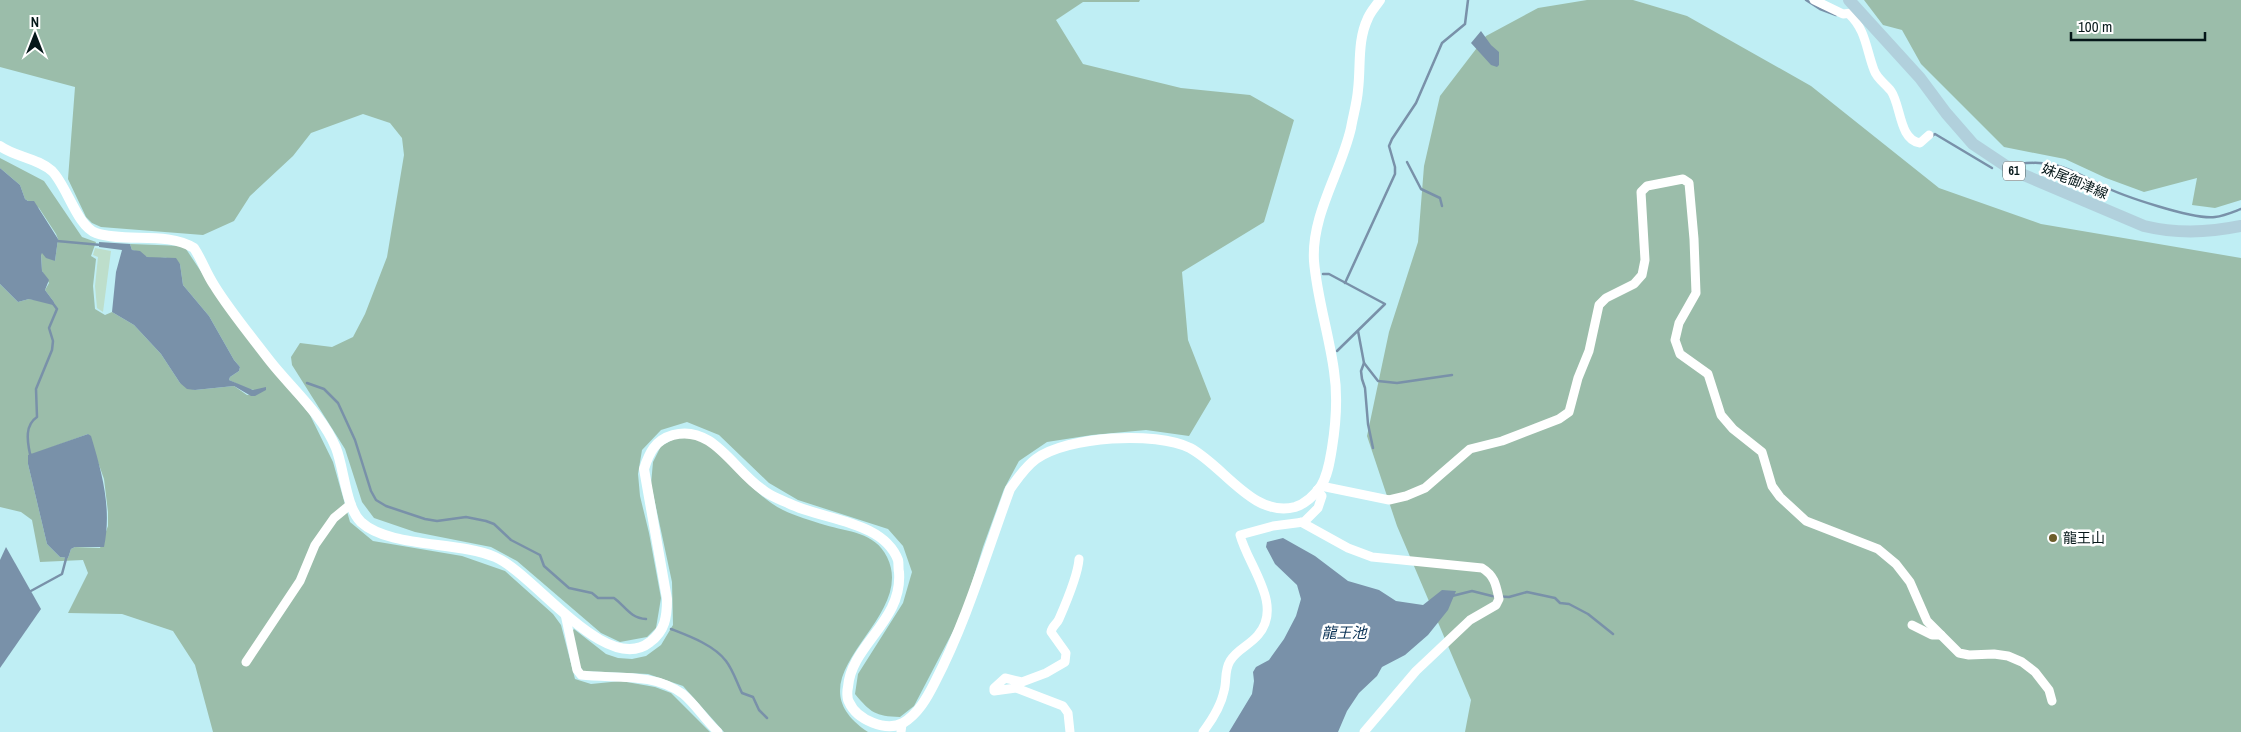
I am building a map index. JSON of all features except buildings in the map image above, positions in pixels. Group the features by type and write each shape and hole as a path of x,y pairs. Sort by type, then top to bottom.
{"main road":[{"name":"妹尾御津線","path":"1849,0 1853,12 1920,78 1972,144 2012,170 2144,226 2164,231 2193,233 2241,226"}],"street":[{"path":"0,146 50,169 60,181 82,220 96,232 177,241 194,248 213,284 271,362 319,418 336,447 351,504 361,522 391,538 469,549 496,557 522,574 565,614 599,641 616,648 633,650 648,644 660,634 667,619 667,599 644,469 649,452 663,438 683,432 696,434 709,440 762,490 812,513 859,526 884,540 898,560 900,582 895,602 850,674 848,702 858,713 874,725 901,728 915,714 925,700 947,659 969,606 1010,488 1021,473 1035,460 1053,450 1075,445 1107,440 1155,438 1171,441 1191,449 1213,464 1255,500 1267,507 1286,509 1303,504 1319,488 1330,461 1337,398 1334,371 1318,293 1314,258 1317,230 1350,131 1358,91 1360,44 1368,17 1380,0"},
{"path":"1814,0 1830,9 1853,12 1863,32 1875,71 1885,91 1898,103 1902,125 1916,143 1920,143 1929,135"},
{"path":"1319,488 1389,500 1406,496 1425,488 1470,449 1502,441 1559,419 1569,412 1578,378 1589,351 1599,305 1606,298 1634,284 1642,275 1645,260 1641,192 1647,186 1683,180 1689,183 1696,293 1679,323 1676,340 1680,354 1708,374 1722,415 1733,428 1762,452 1772,486 1780,498 1806,521 1878,549 1896,564 1910,582 1927,621 1959,653 1970,655 1994,654 2008,656 2022,662 2035,672 2045,684 2052,701"},
{"path":"1204,732 1214,716 1224,691 1226,668 1230,659 1258,636 1267,616 1267,599 1240,535 1273,526 1304,522 1318,508 1321,502 1322,496 1319,488"},
{"path":"246,662 300,581 316,545 334,518 351,504"},
{"path":"1301,522 1348,548 1372,557 1482,568 1491,574 1495,581 1499,599 1496,605 1470,620 1416,671 1364,732"},
{"path":"1070,732 1068,713 1063,706 1016,688 994,691 994,688 1005,678 1022,682 1046,673 1065,662 1066,653 1051,632 1078,574 1079,558"},
{"path":"565,614 572,651 577,670 581,675 630,677 655,681 671,687 689,700 718,732"},
{"path":"1912,625 1932,635 1941,635"}],"green space":[{"path":"0,0 1140,0 1139,2 1083,2 1056,20 1083,64 1181,88 1250,95 1294,120 1264,222 1182,272 1188,340 1211,399 1189,436 1146,430 1092,435 1047,442 1019,461 1004,489 962,614 914,706 900,717 892,717 874,712 855,694 858,674 903,603 912,572 903,546 888,529 798,500 769,483 719,435 687,422 661,430 642,450 638,474 640,496 661,598 656,628 647,637 620,642 601,633 517,561 491,547 415,532 374,518 362,502 345,449 292,365 291,357 300,343 332,347 353,337 365,314 387,257 404,155 402,138 390,123 363,114 311,133 293,156 250,196 234,221 203,235 101,227 92,223 86,217 68,179 75,87 0,67"},
{"path":"1587,0 1633,0 1687,16 1811,86 1939,188 2041,224 2241,258 2241,732 1465,732 1471,700 1397,526 1367,436 1389,332 1418,242 1424,166 1440,96 1486,36 1538,8"},
{"path":"1864,0 2241,0 2241,200 2215,208 2192,205 2197,178 2144,192 2106,178 2065,159 2004,147 1921,64 1902,30 1883,25"},
{"path":"0,158 44,181 82,237 96,242 91,256 96,259 93,286 95,309 105,315 112,312 134,325 161,354 180,383 195,390 234,386 247,395 258,394 261,391 248,389 229,380 230,377 239,371 240,367 209,316 183,285 180,264 167,258 147,257 132,250 130,244 184,246 222,303 310,415 333,462 350,522 373,541 462,556 505,571 553,614 561,625 575,679 591,684 621,681 655,687 671,693 710,732 213,732 195,665 173,631 122,614 68,613 88,573 83,560 40,562 32,520 21,512 0,507 0,284 18,302 29,299 54,302 45,290 49,283 42,271 41,254 42,252 55,261 58,239 39,208 25,199 20,185 0,168","holes":["88,434 104,479 108,526 100,548 75,547 71,549 68,558 60,557 47,544 28,464 28,456"]},
{"path":"95,248 111,251 103,312 97,308 95,286 98,257 93,255"},
{"path":"691,437 712,447 754,489 772,504 798,516 860,534 875,542 887,557 892,581 886,603 846,669 840,690 846,711 868,732 724,732 683,686 648,674 583,671 578,663 571,633 574,629 606,654 618,658 632,659 646,656 661,645 673,625 672,582 651,484 653,462 661,446 676,438"}],"water":[{"path":"1481,31 1491,45 1499,52 1499,65 1497,67 1491,65 1471,43"},
{"path":"0,168 20,185 25,199 34,201 58,239 55,261 46,258 42,253 41,255 42,271 49,280 45,290 54,302 53,305 29,299 18,302 0,284"},
{"path":"99,242 130,244 132,250 140,251 147,257 176,258 180,264 183,285 209,316 240,367 239,371 230,377 229,380 253,390 266,387 266,390 251,396 234,386 195,390 187,389 180,383 161,354 134,325 112,312 116,272 122,250 99,247"},
{"path":"88,434 91,436 105,491 107,518 104,547 75,547 71,549 68,558 60,557 47,544 28,464 28,455"},
{"name":"龍王池","path":"1283,538 1315,556 1348,581 1379,590 1396,601 1423,605 1442,590 1456,591 1448,610 1428,635 1405,655 1382,667 1377,676 1359,693 1347,711 1338,732 1229,732 1252,694 1253,672 1256,667 1269,660 1284,639 1296,616 1301,599 1297,585 1275,564 1266,547 1267,542"},
{"path":"6,547 41,609 0,668 0,560"}],"waterway":[{"path":"1345,283 1395,174 1389,146 1392,139 1416,103 1442,43 1465,24 1468,0"},
{"path":"1806,0 1820,9 1836,15"},
{"path":"1932,136 1935,134 1992,168"},
{"path":"1407,162 1421,189 1440,198 1442,206"},
{"path":"2019,164 2053,164 2111,190 2191,215 2215,217 2241,209"},
{"path":"57,241 101,245"},
{"path":"1323,274 1329,274 1385,304 1337,351"},
{"path":"33,456 30,454 28,433 30,424 37,417 36,389 52,350 53,341 49,328 57,309 51,301"},
{"path":"1358,331 1364,363 1378,381 1397,383 1452,375"},
{"path":"1364,363 1361,371 1373,448"},
{"path":"307,383 324,389 338,403 355,440 371,491 376,500 386,506 425,519 437,521 466,517 494,524 511,540 540,555 544,566 569,588 592,593 598,598 614,598 632,614 646,619"},
{"path":"29,592 62,574 67,555"},
{"path":"1452,596 1472,591 1492,596 1509,597 1527,592 1555,598 1560,603 1569,604 1588,614 1613,634"},
{"path":"671,629 701,642 721,655 731,668 742,693 753,697 759,710 767,718"}],"place":[{"name":"龍王山","path":"2053,538"}]}
